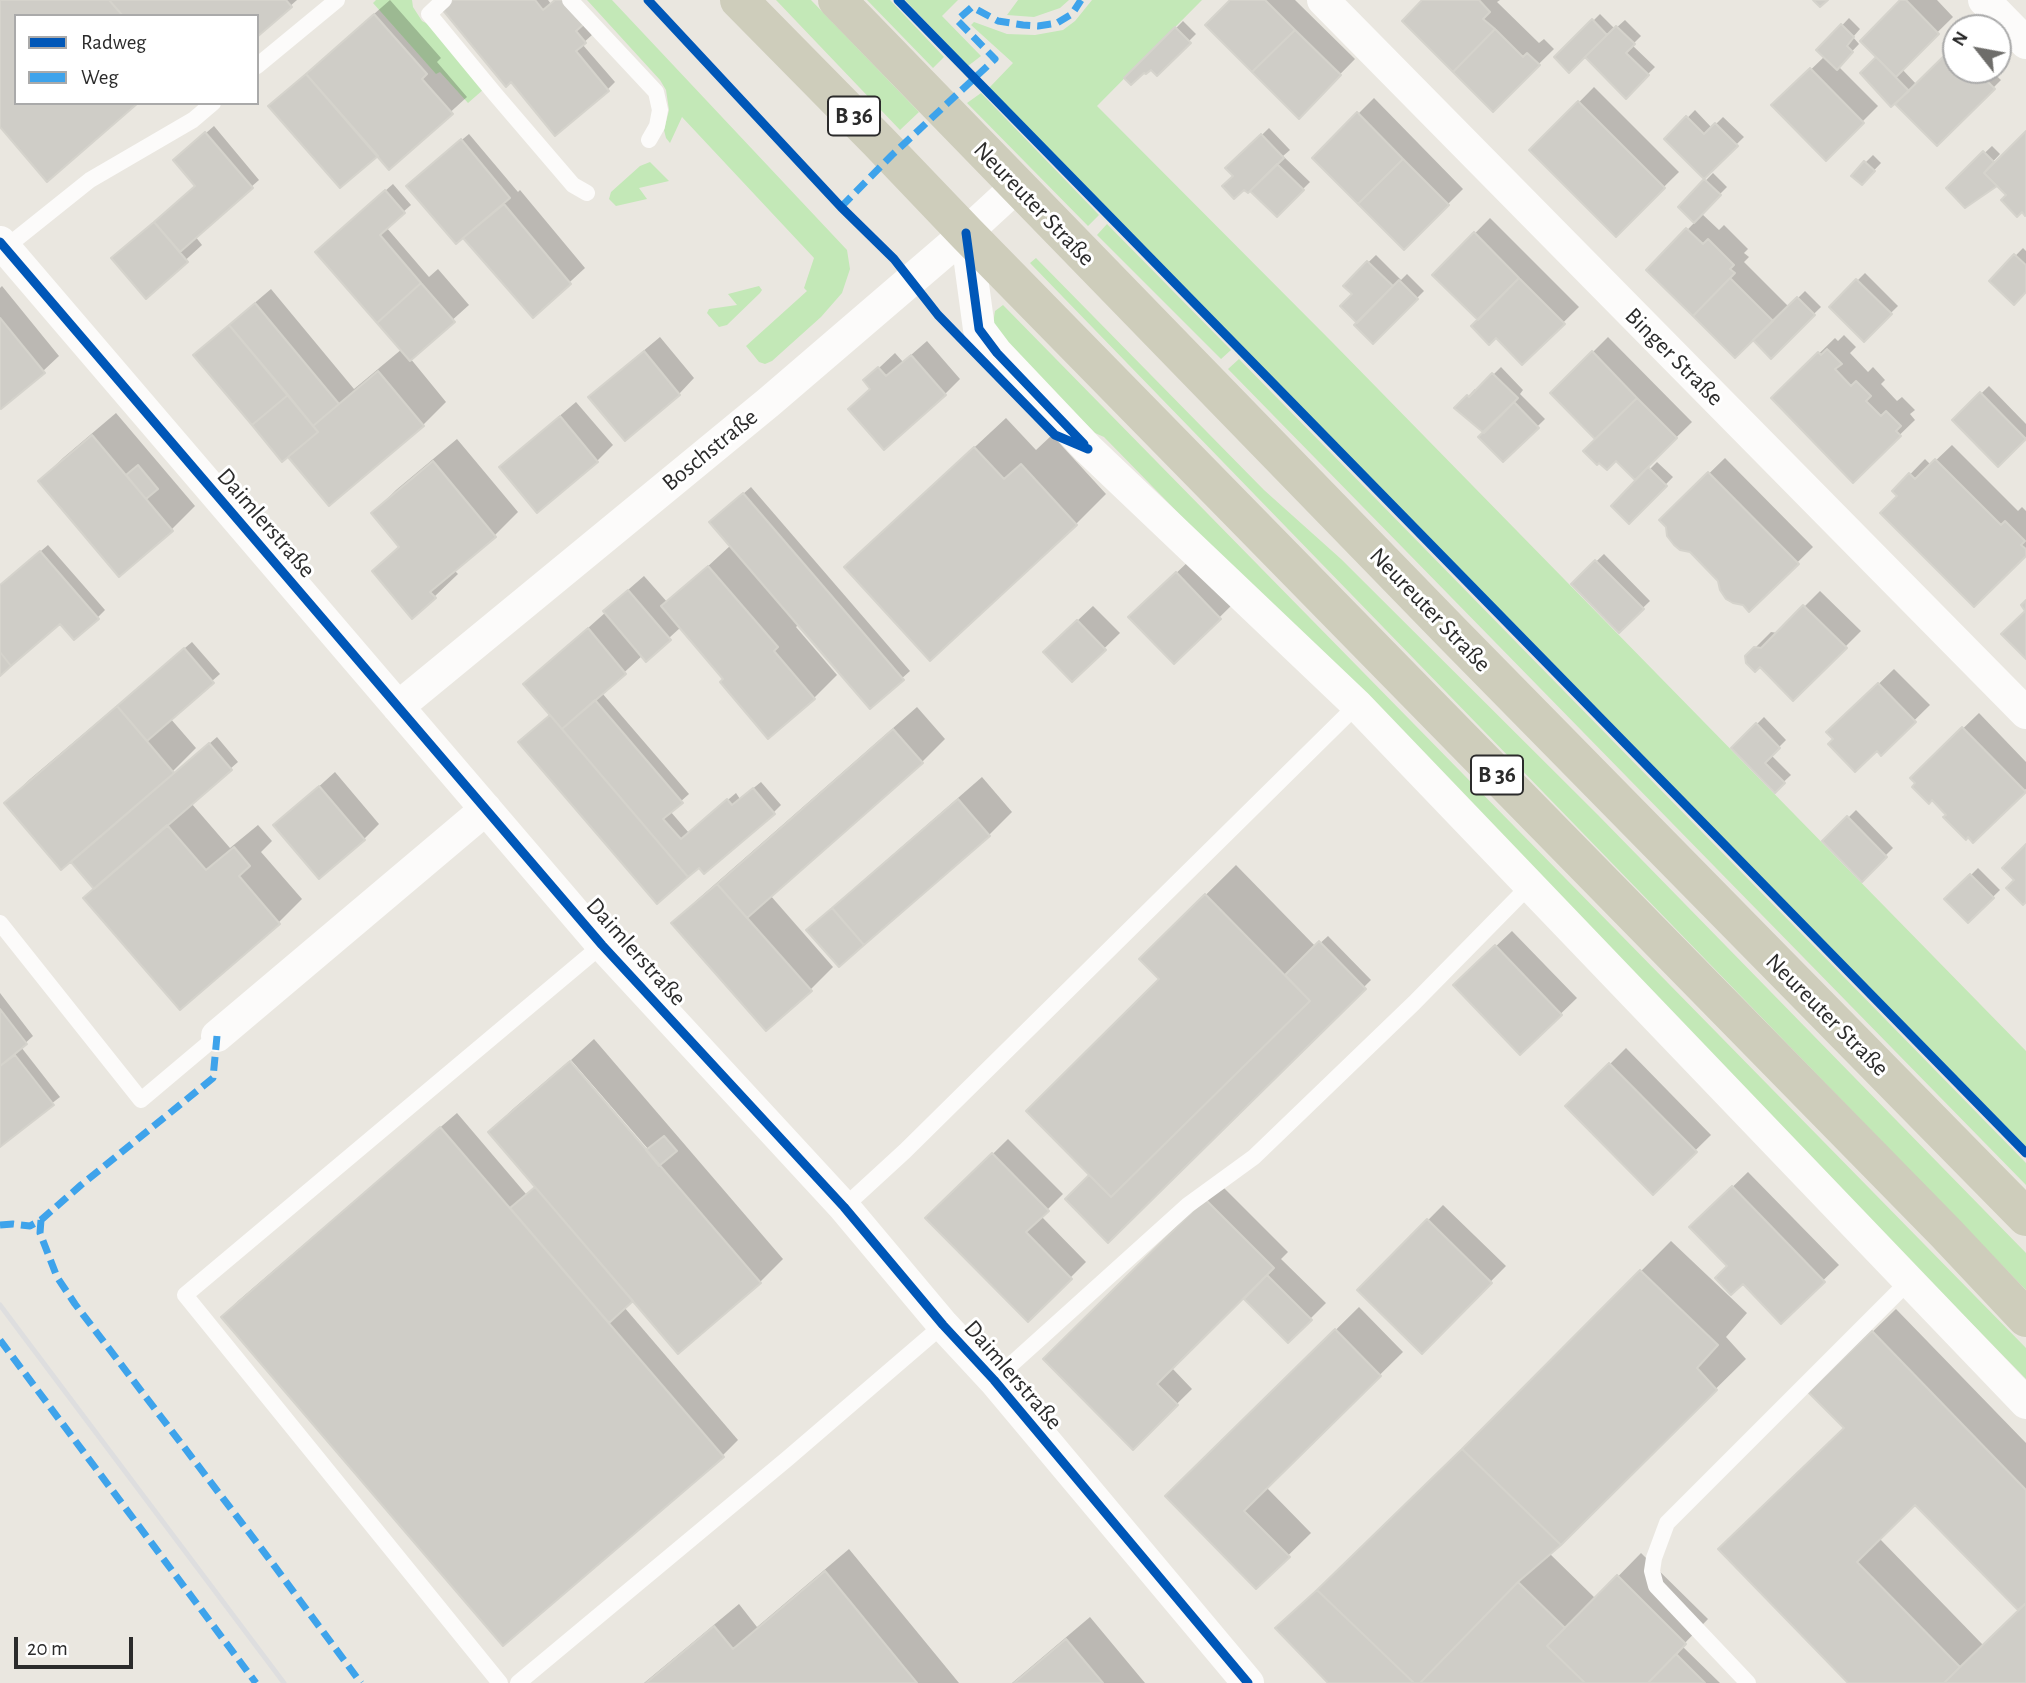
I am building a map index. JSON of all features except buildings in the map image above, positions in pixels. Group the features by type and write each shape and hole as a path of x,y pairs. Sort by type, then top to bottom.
{"main road":[{"name":"B 36","path":"740,0 2026,1318"},
{"name":"Neureuter Straße","path":"837,0 1452,633 2026,1217"}],"street":[{"name":"Binger Straße","path":"1323,0 2026,713"},
{"path":"1984,0 2026,43"},
{"name":"Boschstraße","path":"398,707 769,402 1017,186"},
{"path":"966,233 979,329 997,353 1088,449 1357,705 2026,1403"},
{"name":"Daimlerstraße","path":"3,245 602,945 844,1207 943,1325 994,1380 1248,1683"},
{"path":"217,1036 486,810"}],"lane":[{"path":"259,64 337,0"},
{"path":"444,0 426,7 495,94 573,185 587,193"},
{"path":"570,0 656,92 660,110 657,126 649,140"},
{"path":"3,245 90,180 193,120 211,105"},
{"path":"844,1207 905,1151 1357,705"},
{"path":"994,1380 1188,1205 1254,1157 1414,1003 1530,885"},
{"path":"0,923 141,1100 217,1036"},
{"path":"500,1683 185,1296 602,945"},
{"path":"1748,1683 1656,1586 1652,1571 1654,1558 1667,1523 1909,1281"},
{"path":"518,1683 943,1325"}],"green space":[{"path":"376,0 412,0 413,7 422,21 428,24 484,89 468,103 440,72 436,74 373,3"},
{"path":"587,0 612,0 847,250 850,269 842,293 821,317 772,361 765,364 759,362 746,346 807,291 804,288 814,258 682,117 670,143 664,130 669,110 666,90"},
{"path":"776,0 811,0 919,112 900,130"},
{"path":"867,0 890,0 944,57 933,68"},
{"path":"905,0 958,0 942,16 981,56 968,66"},
{"path":"1018,0 1069,0 1060,8 1034,17 1007,15"},
{"path":"1092,0 1202,0 1097,106 1333,343 2026,1051 2026,1147 989,88 1013,63 971,25 974,22 1007,34 1035,35 1063,30 1075,21"},
{"path":"981,93 1099,215 1088,226 967,103"},
{"path":"650,162 669,181 639,188 647,199 616,206 609,199 611,192 640,166"},
{"path":"1107,224 1231,350 1221,359 1097,235"},
{"path":"1036,258 1264,490 1341,559 1598,815 2026,1253 2026,1290 1030,263"},
{"path":"759,286 762,290 760,293 727,325 719,327 707,313 709,309 737,305 728,294"},
{"path":"1003,305 2026,1348 2026,1379 1104,437 1095,433 992,330 995,311"},
{"path":"1239,359 2026,1163 2026,1185 1228,369"}],"railway":[{"path":"0,1305 284,1683"}],"marked path":[{"path":"841,207 892,155 995,59 957,20 972,7 998,21 1038,26 1057,23 1072,14 1081,0"},
{"path":"0,1225 30,1226 41,1220 213,1078 217,1036"},
{"path":"41,1220 40,1233 57,1277 75,1304 361,1683"},
{"path":"0,1340 256,1683"}],"cycle path":[{"path":"648,0 841,207 894,259 938,315 1055,435 1088,449"},
{"path":"898,0 2026,1153"},
{"path":"966,233 979,329 997,353 1084,444"},
{"path":"0,242 602,945 844,1207 943,1325 994,1380 1248,1683"}]}
